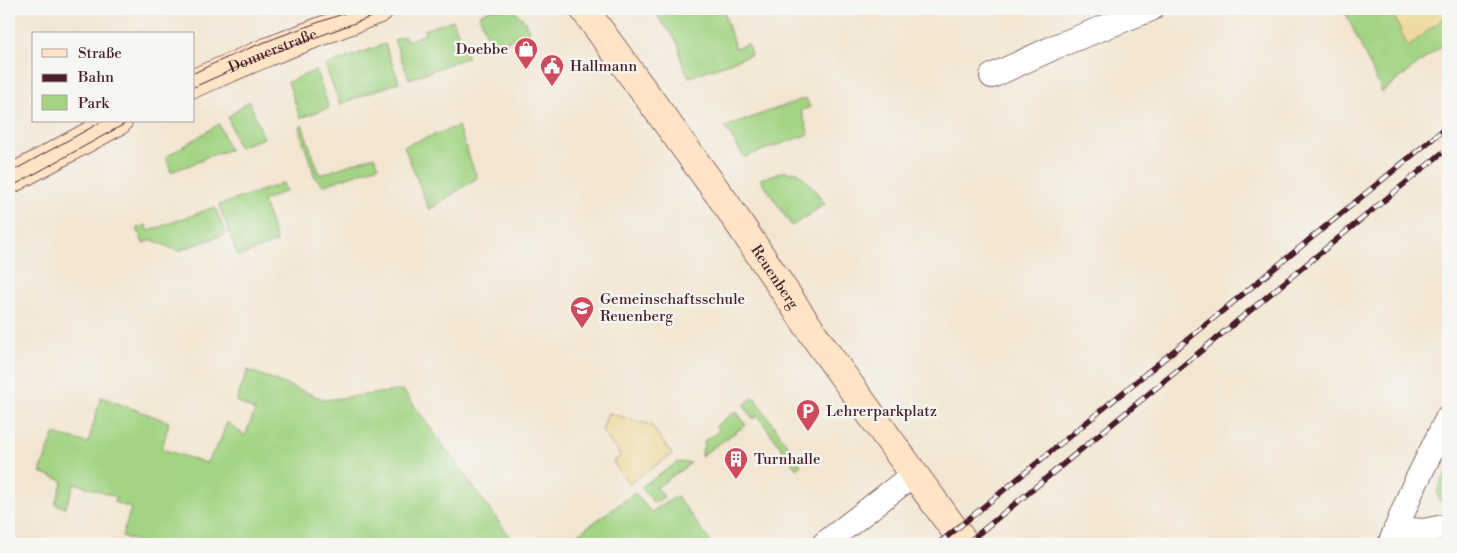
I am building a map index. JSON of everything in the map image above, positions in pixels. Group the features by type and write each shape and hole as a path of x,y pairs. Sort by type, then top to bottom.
{"main road":[{"name":"Donnerstraße","path":"195,83 267,52 379,9"},
{"name":"Reuenberg","path":"584,9 726,204 818,341 965,544"},
{"path":"9,180 116,122"}],"street":[{"path":"992,76 1057,46 1151,9"},
{"path":"1393,537 1412,490 1448,417"},
{"path":"824,544 914,474"},
{"path":"1393,537 1448,526"}],"green space":[{"path":"492,9 513,9 524,20 530,32 491,46 479,15"},
{"path":"652,9 723,9 735,48 748,44 751,55 689,77 680,56 679,46"},
{"path":"1344,9 1448,9 1448,41 1382,92"},
{"path":"453,20 468,57 409,79 394,40 405,36 407,41 425,34 424,30"},
{"path":"385,44 399,82 340,104 325,66"},
{"path":"316,70 329,108 300,118 288,82"},
{"path":"806,98 810,107 801,111 809,134 744,157 725,127"},
{"path":"249,101 264,138 238,147 228,117"},
{"path":"219,124 229,150 203,158 203,160 171,172 166,157"},
{"path":"302,125 320,175 374,156 379,166 325,185 321,184 315,177 299,129"},
{"path":"458,126 477,178 429,210 404,146"},
{"path":"785,171 792,173 796,171 825,204 792,226 760,179"},
{"path":"283,183 286,191 263,201 277,242 238,257 219,205"},
{"path":"215,207 226,234 178,251 152,240 143,243 137,228 146,225 148,231"},
{"path":"248,370 326,400 403,390 515,544 268,544 256,540 253,544 245,544 233,540 232,544 144,544 122,536 131,508 114,502 116,497 75,483 65,508 55,504 63,481 40,472 54,434 88,443 101,397 169,422 162,449 206,463 219,443 227,422 245,436 255,411 236,401"},
{"path":"754,397 801,465 796,469 758,416 753,419 744,405"},
{"path":"736,411 746,425 701,456 705,440 719,431 716,426"},
{"path":"678,462 691,463 657,487 664,497 654,503 641,487"},
{"path":"1448,470 1448,506 1439,500 1438,492"},
{"path":"635,493 651,512 677,496 712,544 564,544"}],"sand":[{"path":"1391,9 1448,9 1448,14 1408,47"},
{"path":"608,413 651,425 672,454 629,484 613,462 621,456 602,431"}],"tram line":[{"path":"195,73 254,46 357,9"},
{"path":"195,87 254,60 393,9"},
{"path":"9,173 101,122"},
{"path":"9,188 128,122"}],"railway":[{"path":"938,544 1448,126"},
{"path":"966,544 1448,148"}],"place":[{"name":"Doebbe","path":"526,70"},
{"name":"Hallmann","path":"552,87"},
{"name":"Gemeinschaftsschule Reuenberg","path":"582,329"},
{"name":"Lehrerparkplatz","path":"808,432"},
{"name":"Turnhalle","path":"736,480"}]}
